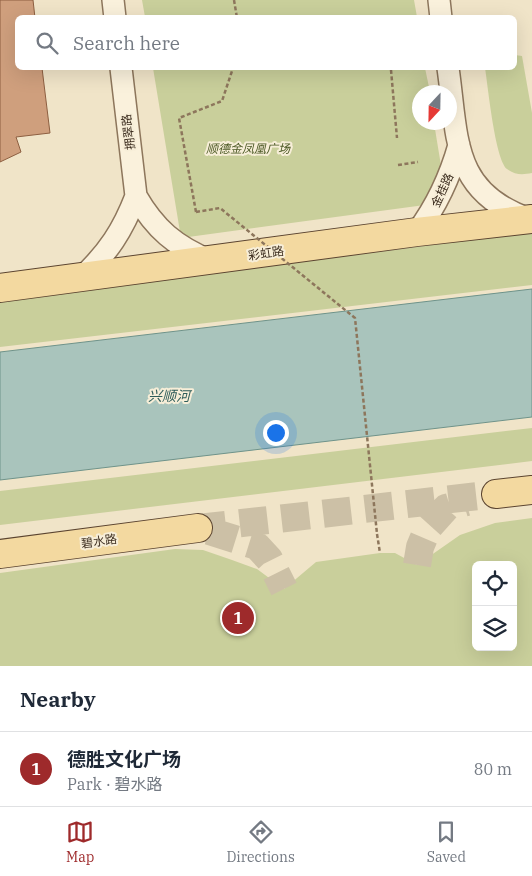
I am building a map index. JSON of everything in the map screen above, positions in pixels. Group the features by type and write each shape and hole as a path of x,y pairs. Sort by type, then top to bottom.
{"main road":[{"name":"彩虹路","path":"0,288 417,232 530,219"},
{"path":"496,494 532,490"},
{"name":"碧水路","path":"0,554 198,528"}],"street":[{"path":"113,0 115,15"},
{"path":"439,0 441,15"},
{"name":"拥翠路","path":"121,70 136,196 146,213 169,238 192,253 210,261"},
{"name":"金桂路","path":"448,70 459,145 463,161 470,176 480,190 494,203 510,213 530,219"},
{"name":"金桂路","path":"417,232 440,197 459,145"},
{"name":"拥翠路","path":"81,278 113,244 136,196"}],"path":[{"path":"234,0 236,15"},
{"path":"232,70 222,101 179,118 196,212 220,208 355,318 380,553"},
{"path":"391,70 397,138"},
{"path":"398,165 418,162"}],"green space":[{"path":"142,0 414,0 417,15 145,15"},
{"path":"517,55 522,56 532,113 532,173 525,174 510,171 503,163 490,105 485,70 517,70"},
{"name":"顺德金凤凰广场","path":"153,70 425,70 429,85 412,85 412,130 435,130 447,202 181,238"},
{"path":"532,232 532,285 0,347 0,301"},
{"path":"532,428 532,461 0,525 0,491"},
{"path":"532,518 532,666 0,666 0,573 175,549 203,550 257,569 284,589 316,562 380,553 395,553 417,565 460,535 495,523"}],"water":[{"name":"兴顺河","path":"532,289 532,417 0,480 0,352"}],"building":[{"path":"0,0 33,0 35,15 15,15 15,70 42,70 50,133 16,137 21,152 0,162"}],"tunnel":[{"path":"198,528 496,494"},
{"path":"417,565 420,547 428,528 446,508 466,502"},
{"path":"209,531 257,546 269,559 284,589"}],"place":[{"name":"德胜文化广场","path":"238,618"}]}
